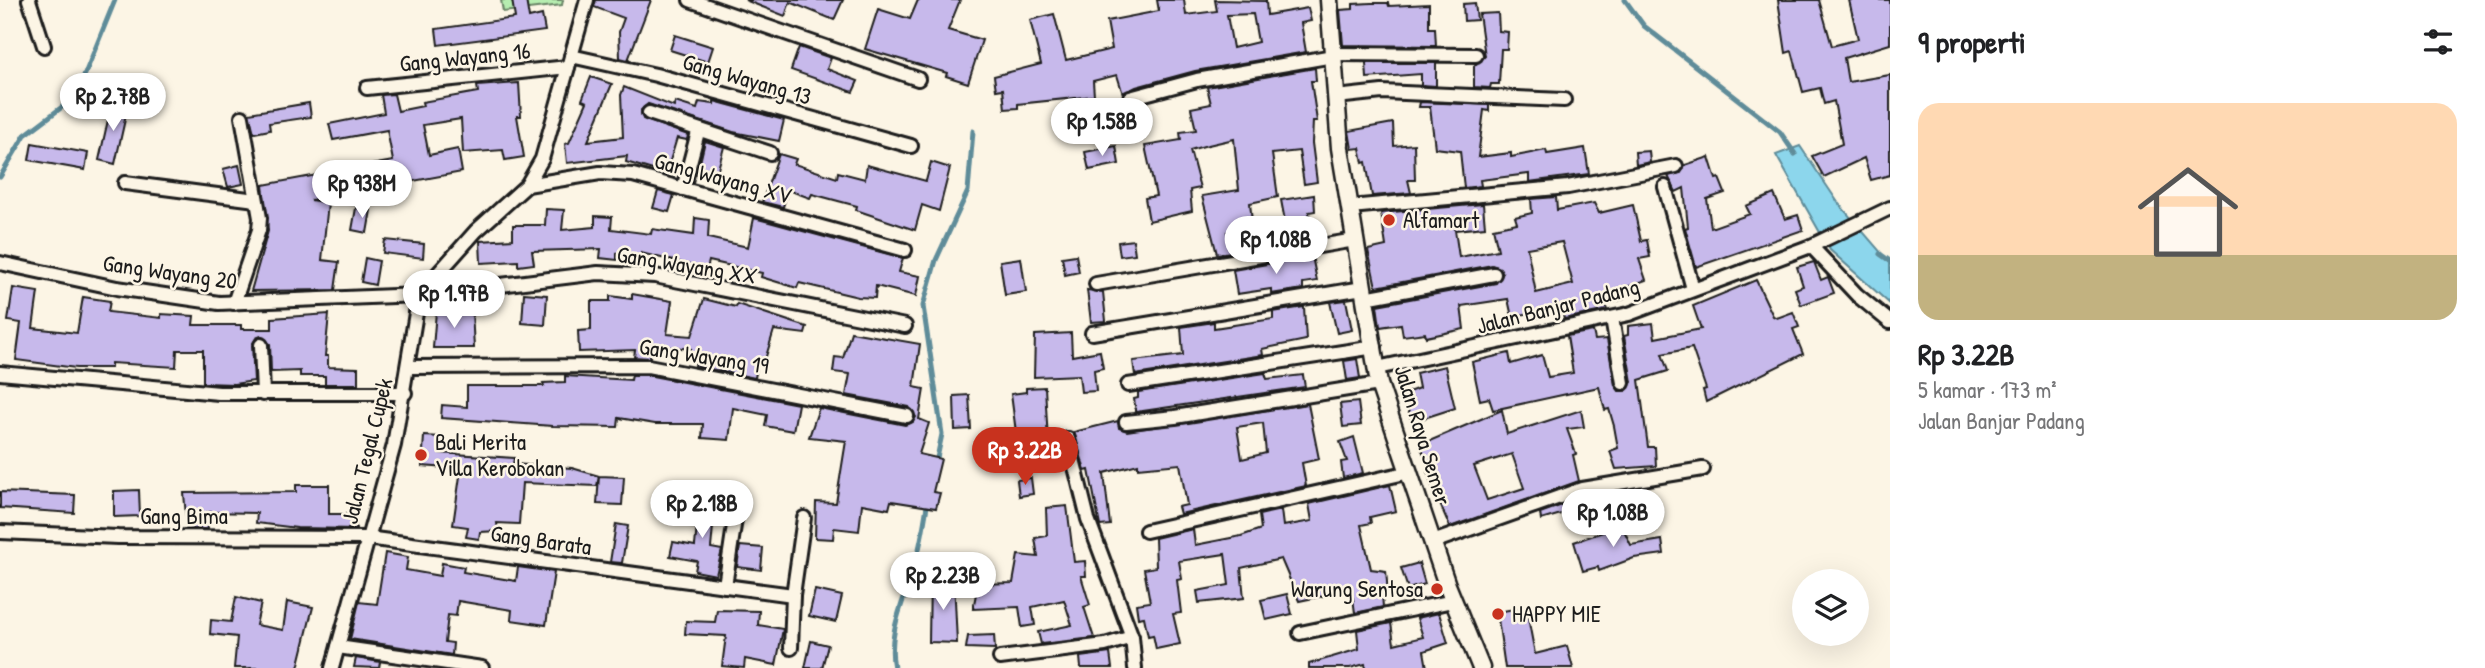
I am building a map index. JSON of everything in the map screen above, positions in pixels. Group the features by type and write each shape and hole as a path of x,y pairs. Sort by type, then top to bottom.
{"street":[{"path":"29,0 44,46"},
{"path":"419,295 476,231 527,185 542,159 587,0"},
{"path":"690,0 918,79"},
{"name":"Jalan Raya Semer","path":"1329,0 1336,97 1350,207 1378,376 1453,601 1481,668"},
{"path":"1130,98 1197,80 1333,55 1476,55"},
{"name":"Gang Wayang 16","path":"367,88 569,61"},
{"name":"Gang Wayang 13","path":"569,61 656,75 912,146"},
{"path":"1336,97 1382,92 1564,100"},
{"path":"649,113 698,132 770,152"},
{"path":"234,303 259,230 242,117"},
{"path":"683,189 698,132"},
{"path":"1350,207 1568,187 1676,166"},
{"name":"Gang Wayang XV","path":"527,185 617,173 905,250"},
{"path":"125,183 256,200"},
{"path":"1665,187 1693,289"},
{"name":"Jalan Banjar Padang","path":"1126,422 1188,415 1378,376 1612,318 1750,271 1890,208"},
{"path":"1096,284 1355,240"},
{"path":"1817,243 1857,295 1890,322"},
{"name":"Gang Wayang 20","path":"0,263 181,299 234,303 419,295"},
{"name":"Gang Wayang XX","path":"419,295 598,274 655,276 905,326"},
{"path":"1092,333 1494,274"},
{"name":"Jalan Tegal Cupek","path":"331,668 394,445 405,393 419,295"},
{"path":"1612,318 1623,383"},
{"path":"261,345 263,394"},
{"path":"1128,385 1374,347"},
{"name":"Gang Wayang 19","path":"409,367 648,366 907,416"},
{"path":"0,373 169,390 263,394 405,393"},
{"path":"1068,439 1092,531 1132,637 1135,668"},
{"path":"1433,542 1582,489 1703,469"},
{"path":"1146,531 1410,472"},
{"path":"725,586 736,512"},
{"path":"790,648 793,596 804,518"},
{"name":"Gang Bima","path":"0,531 118,537 367,538"},
{"name":"Gang Barata","path":"367,538 793,596"},
{"path":"1300,633 1453,601"},
{"path":"1000,658 1105,645 1132,637"},
{"path":"338,647 482,668"}],"green space":[{"path":"501,0 563,0 562,5 503,12"}],"water":[{"path":"1800,146 1839,204 1890,263 1890,304 1830,250 1776,155"}],"building":[{"path":"512,0 526,0 529,18 542,15 545,31 438,45 436,29 515,18"},
{"path":"596,0 651,0 628,60 620,58 619,32 624,18 594,7"},
{"path":"745,0 843,0 834,20 790,2 785,16"},
{"path":"918,0 960,0 948,30 982,40 968,83 946,76 947,73 865,49 878,9 910,19"},
{"path":"1157,0 1184,0 1186,15 1217,11 1215,0 1266,1 1267,15 1308,8 1311,21 1301,23 1306,52 1195,71 1136,87 1123,94 1117,75 1093,81 1094,96 1018,104 1018,108 1005,109 1003,89 996,90 994,76 1041,64 1030,20 1054,14 1066,60 1112,49 1107,21 1159,11","holes":["1253,14 1258,42 1233,48 1227,15"]},
{"path":"1778,0 1819,0 1832,46 1858,39 1849,0 1890,0 1890,44 1844,58 1848,82 1890,75 1890,175 1871,180 1864,158 1824,177 1812,156 1842,144 1834,101 1824,104 1820,88 1803,92 1792,51 1786,53"},
{"path":"1388,3 1389,6 1429,4 1429,28 1435,28 1436,46 1343,45 1340,10 1353,9 1353,4"},
{"path":"1475,3 1477,20 1464,21 1463,4"},
{"path":"1498,13 1499,31 1508,32 1507,49 1501,49 1499,84 1491,84 1490,88 1474,87 1474,66 1485,56 1479,14"},
{"path":"675,35 713,47 708,62 670,50"},
{"path":"799,47 831,58 827,69 858,81 853,92 791,70"},
{"path":"1366,63 1436,63 1436,86 1421,85 1421,74 1367,78"},
{"path":"1315,68 1316,81 1311,81 1317,121 1313,121 1312,143 1317,182 1304,184 1299,151 1272,154 1278,197 1250,203 1253,230 1227,232 1232,252 1217,254 1202,196 1239,190 1234,139 1190,150 1200,188 1190,190 1192,211 1149,221 1145,198 1156,196 1145,146 1181,140 1180,132 1196,130 1191,108 1211,104 1207,87"},
{"path":"591,77 612,84 588,141 623,137 621,95 624,87 674,107 675,102 697,109 699,102 714,104 714,101 784,120 779,141 733,132 648,104 641,110 643,119 688,135 687,140 677,138 666,174 626,162 627,156 567,163 565,144 569,143 587,102 582,100"},
{"path":"519,83 521,116 517,116 524,157 505,160 503,150 463,153 461,119 423,125 429,155 458,149 462,172 311,200 328,203 322,260 339,262 335,290 251,291 268,231 263,185 393,161 387,130 333,140 329,124 384,113 381,95 394,94 398,111 423,106 422,102 478,92 477,86"},
{"path":"1122,100 1128,107 1139,105 1141,122 1123,125 1121,115 1097,121 1093,107"},
{"path":"112,102 128,106 115,164 99,160"},
{"path":"1420,102 1489,105 1489,111 1484,110 1478,157 1511,153 1511,157 1546,150 1547,154 1585,148 1589,174 1529,182 1529,174 1480,180 1481,186 1464,188 1460,151 1435,148 1430,107 1419,107"},
{"path":"309,103 311,117 269,123 270,130 254,133 249,113"},
{"path":"1393,123 1394,146 1414,144 1415,180 1408,180 1411,193 1372,196 1366,162 1363,163 1360,148 1352,149 1349,131"},
{"path":"705,141 724,147 715,180 697,175"},
{"path":"32,143 88,153 85,170 29,160"},
{"path":"1116,146 1119,164 1089,170 1085,152"},
{"path":"1649,151 1650,162 1636,165 1635,152"},
{"path":"779,154 796,159 794,164 837,178 838,172 865,179 867,165 926,181 931,162 950,168 939,211 922,205 915,230 856,210 857,206 812,194 810,198 788,190 783,207 762,202"},
{"path":"1709,157 1716,179 1719,178 1725,193 1707,199 1711,228 1750,214 1746,206 1774,194 1785,219 1798,215 1803,230 1696,267 1685,228 1688,227 1684,188 1676,192 1668,176 1681,173 1685,165"},
{"path":"239,165 243,184 228,187 223,169"},
{"path":"658,191 674,195 669,212 653,208"},
{"path":"1314,195 1315,211 1309,212 1312,238 1276,245 1274,234 1287,232 1281,200"},
{"path":"1556,197 1557,210 1594,203 1599,213 1633,205 1641,241 1647,240 1650,257 1639,259 1646,280 1621,289 1624,299 1605,304 1607,310 1564,319 1562,312 1535,318 1534,312 1512,317 1508,299 1461,306 1464,329 1426,337 1425,333 1403,336 1401,324 1380,327 1377,305 1496,283 1503,273 1500,268 1492,265 1376,287 1368,250 1386,246 1381,213 1483,204 1485,227 1455,230 1459,257 1498,250 1493,228 1517,223 1515,217 1532,213 1531,199","holes":["1562,242 1573,284 1536,293 1527,248"]},
{"path":"356,208 371,210 367,233 352,230"},
{"path":"546,209 564,210 562,230 595,227 595,216 612,217 611,229 651,234 652,229 694,235 695,218 709,220 708,238 748,247 754,218 903,258 899,272 920,276 916,296 876,286 875,298 858,297 799,283 797,288 761,277 762,273 709,261 707,269 641,253 641,256 617,253 617,260 600,258 601,249 532,251 534,264 518,266 518,261 481,263 480,241 513,239 513,225 545,225"},
{"path":"385,240 424,244 423,258 383,253"},
{"path":"1133,240 1135,254 1120,256 1118,242"},
{"path":"1076,255 1079,272 1065,275 1062,257"},
{"path":"1312,256 1317,281 1303,283 1303,289 1271,294 1271,289 1237,294 1233,270"},
{"path":"365,258 379,261 375,285 361,282"},
{"path":"1021,258 1026,292 1005,295 1000,261"},
{"path":"1814,262 1821,280 1828,277 1834,293 1801,305 1795,289 1803,286 1797,267"},
{"path":"1756,280 1773,316 1777,318 1793,312 1799,327 1793,329 1803,354 1706,402 1703,390 1706,389 1692,348 1662,354 1668,371 1639,380 1648,447 1655,447 1656,466 1616,469 1610,451 1618,448 1614,426 1609,409 1605,410 1599,387 1493,410 1489,398 1480,400 1472,362 1509,353 1511,364 1542,355 1548,377 1573,373 1567,336 1593,331 1595,340 1607,339 1615,385 1619,391 1625,391 1632,382 1624,336 1628,335 1628,326 1653,323 1655,338 1701,329 1693,306"},
{"path":"13,288 38,292 33,328 77,333 83,297 110,301 108,312 161,318 161,314 194,316 193,325 241,325 241,329 272,329 272,318 329,314 325,356 328,356 328,367 358,368 358,384 325,384 325,376 300,376 300,371 271,372 270,344 261,336 256,338 252,345 254,381 234,384 203,383 203,350 177,350 176,367 111,363 111,368 76,368 16,360 21,323 8,321"},
{"path":"1087,290 1103,292 1106,321 1091,322"},
{"path":"524,293 547,295 545,325 522,323"},
{"path":"632,294 672,301 667,334 692,336 704,299 736,307 737,304 807,327 805,334 774,330 764,363 758,361 755,378 695,366 696,358 689,356 691,349 651,345 650,358 634,357 635,350 579,352 578,331 591,330 591,301 610,301 610,296 632,299"},
{"path":"1346,300 1352,330 1337,333 1330,302"},
{"path":"1304,307 1306,340 1262,349 1263,355 1135,375 1133,361 1183,355 1181,327 1214,322 1214,328 1273,319 1273,312"},
{"path":"436,311 472,311 474,348 433,348"},
{"path":"851,332 920,344 914,387 924,389 919,419 929,423 919,454 941,459 933,492 940,493 936,508 891,501 889,509 862,504 859,531 834,528 833,539 815,538 816,502 836,503 846,441 809,437 819,408 905,425 913,422 916,417 909,407 846,395 850,374 833,372 835,357 843,358"},
{"path":"1071,333 1072,356 1100,351 1103,368 1094,370 1096,391 1081,392 1079,375 1034,377 1035,335"},
{"path":"1357,359 1360,378 1347,380 1344,361"},
{"path":"1445,366 1455,408 1412,422 1403,394 1419,388 1416,373"},
{"path":"1265,373 1267,379 1303,375 1305,387 1136,412 1134,399 1138,398 1138,392"},
{"path":"632,375 647,375 798,404 793,431 765,426 767,415 733,408 729,440 702,438 703,424 655,424 619,418 618,427 553,426 441,418 442,405 467,407 467,386 544,386 543,383 565,382 565,376 631,380"},
{"path":"1045,387 1049,460 1020,463 1011,394 1026,392 1026,388"},
{"path":"969,395 971,429 955,430 954,396"},
{"path":"1358,402 1361,425 1343,427 1340,404"},
{"path":"1308,404 1319,459 1302,463 1306,486 1180,514 1178,507 1187,505 1180,464 1138,468 1138,464 1104,473 1110,525 1100,526 1089,470 1085,471 1074,432 1118,421 1119,428 1127,431","holes":["1263,423 1266,453 1242,459 1237,427"]},
{"path":"1502,410 1507,434 1581,410 1584,427 1567,429 1576,454 1573,455 1579,481 1450,527 1432,486 1427,470 1430,469 1420,445","holes":["1512,454 1524,488 1487,500 1474,466"]},
{"path":"424,436 441,437 440,453 514,458 513,464 572,468 599,476 597,486 522,483 519,524 497,523 498,531 480,532 479,539 466,537 468,527 453,525 461,469 422,466"},
{"path":"1354,437 1363,473 1343,478 1341,462 1347,461 1340,442"},
{"path":"599,476 624,477 622,505 597,504"},
{"path":"1031,478 1033,494 1019,496 1017,480"},
{"path":"296,485 329,485 329,514 355,514 356,529 297,528 256,523 257,513 207,512 208,529 187,529 184,493 296,492"},
{"path":"1390,485 1396,511 1370,517 1371,523 1361,525 1371,569 1386,571 1388,593 1382,595 1383,607 1355,613 1353,598 1348,598 1347,591 1299,601 1281,559 1241,568 1244,598 1199,603 1197,591 1229,585 1225,554 1179,561 1182,579 1177,580 1181,613 1173,614 1180,644 1156,649 1153,635 1148,636 1144,617 1138,618 1136,604 1150,602 1144,569 1156,567 1155,538 1193,529 1195,545 1241,536 1261,529 1259,515 1281,510 1283,526 1312,521 1309,504"},
{"path":"139,490 140,516 114,517 114,491"},
{"path":"0,492 75,495 74,513 0,508"},
{"path":"700,493 716,495 711,548 722,550 716,575 695,571 697,561 670,556 673,542 695,546"},
{"path":"1579,499 1581,508 1541,520 1540,513"},
{"path":"1067,506 1074,562 1085,561 1086,576 1081,576 1090,605 1084,607 1094,638 1041,644 1038,632 1072,625 1064,600 1032,607 1035,625 1022,627 1019,607 973,609 978,584 1013,583 1018,555 1038,557 1035,538 1047,536 1046,508"},
{"path":"1619,520 1631,545 1662,540 1664,554 1634,558 1599,571 1598,567 1583,571 1574,542 1606,531 1604,527"},
{"path":"616,524 628,526 622,563 610,562"},
{"path":"740,546 763,548 761,570 737,567"},
{"path":"385,553 408,557 406,570 440,576 442,563 464,567 463,572 516,581 518,567 554,572 546,625 511,620 512,610 458,601 456,616 448,615 445,642 453,643 452,655 350,639 359,602 377,604"},
{"path":"1419,563 1425,584 1408,589 1401,568"},
{"path":"954,579 957,643 929,642 930,580"},
{"path":"815,590 842,596 836,622 809,616"},
{"path":"1287,594 1292,614 1266,620 1261,600"},
{"path":"236,597 261,603 256,625 283,630 287,602 313,607 298,668 234,668 237,637 210,634 211,620 231,622"},
{"path":"1526,607 1535,654 1567,646 1573,668 1505,668 1497,612"},
{"path":"717,610 759,611 758,625 783,629 776,665 745,659 744,668 722,666 726,636 685,634 686,621 715,622"},
{"path":"1439,613 1448,643 1424,651 1427,668 1366,668 1365,664 1350,668 1309,668 1309,664 1359,649 1357,630 1391,623 1394,644 1423,637 1417,618"},
{"path":"994,635 995,649 966,648 968,636"},
{"path":"811,641 828,645 822,668 805,668"},
{"path":"1110,653 1112,668 1081,668 1080,657"},
{"path":"356,658 380,662 379,668 354,667"}],"waterway":[{"path":"0,177 25,135 70,101 85,74 115,0"},
{"path":"1625,0 1644,26 1780,132 1795,154"},
{"path":"936,463 942,434 923,306 936,260 968,191 973,131"},
{"path":"1880,254 1890,261"},
{"path":"894,668 894,631 918,553 928,500"}],"place":[{"name":"Alfamart","path":"1389,220"},
{"name":"Bali Merita Villa Kerobokan","path":"421,455"},
{"name":"Warung Sentosa","path":"1437,589"},
{"name":"HAPPY MIE","path":"1498,614"}]}
